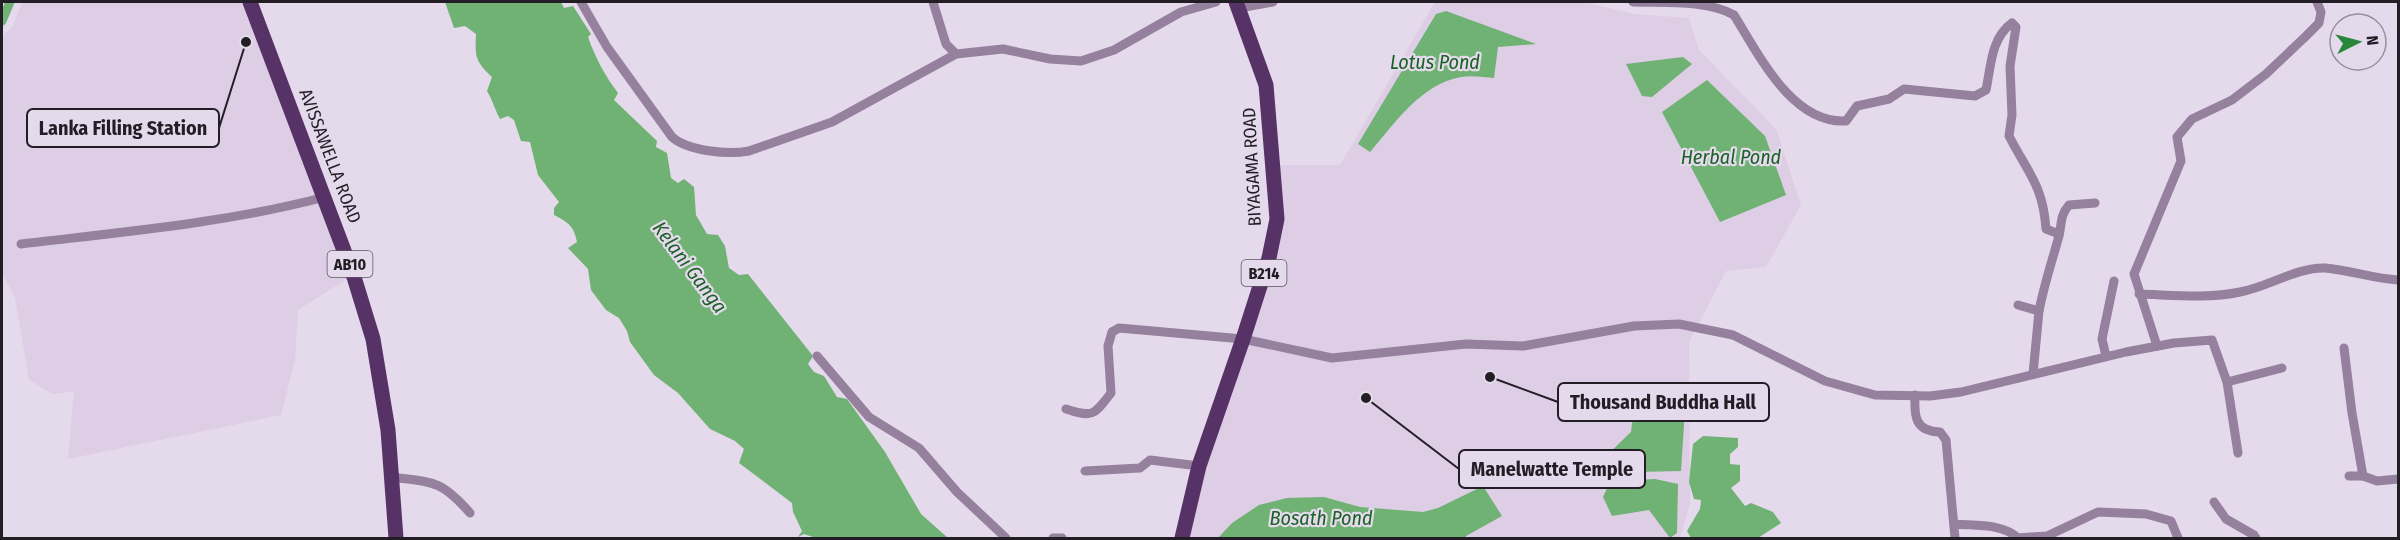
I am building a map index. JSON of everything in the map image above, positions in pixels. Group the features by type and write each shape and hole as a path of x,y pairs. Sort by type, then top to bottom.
{"main road":[{"name":"AVISSAWELLA ROAD","path":"250,2 325,197 354,277 373,339 388,430 396,538"},
{"name":"BIYAGAMA ROAD","path":"1182,538 1199,466 1243,339 1274,236 1277,206 1266,86 1237,5"}],"street":[{"path":"581,2 607,47 677,142 705,149 749,151 832,122 956,54 1003,49 1050,59 1081,61 1114,50 1167,19 1216,2"},
{"path":"933,2 946,44 956,54"},
{"path":"1237,5 1273,2"},
{"path":"1633,2 1706,4 1724,8 1734,15 1784,92 1829,122 1846,121 1857,106 1889,99 1904,89 1975,96 1986,90 1994,47 2001,31 2012,23 2016,27 2010,66 2012,115 2008,136 2034,177 2045,209 2046,229 2059,234"},
{"path":"2157,346 2134,274 2181,161 2177,137 2192,119 2232,100 2266,74 2305,37 2319,23 2321,12 2317,2"},
{"path":"21,244 186,223 285,207 325,197"},
{"path":"2033,374 2039,311 2046,273 2059,234 2061,214 2069,205 2095,203"},
{"path":"2139,294 2202,297 2242,292 2324,268 2377,279 2398,280"},
{"path":"2106,356 2102,339 2114,281"},
{"path":"2018,305 2039,311"},
{"path":"1066,409 1086,416 1096,412 1111,393 1108,346 1112,332 1119,328 1243,339 1332,358 1360,357 1466,344 1523,346 1634,326 1679,324 1733,335 1825,381 1875,395 1961,392 2106,356 2157,346 2212,340 2227,381 2238,453"},
{"path":"2344,348 2363,476"},
{"path":"817,356 869,417 919,448 973,509 1006,538"},
{"path":"2227,381 2282,368"},
{"path":"1915,395 1916,418 1919,426 1926,430 1940,432 1946,440 1955,538"},
{"path":"1085,471 1140,468 1150,460 1199,466"},
{"path":"2349,476 2363,476 2377,481 2398,479"},
{"path":"390,477 426,481 450,490 470,513"},
{"path":"2214,502 2226,519 2256,538"},
{"path":"1954,524 1996,527 2008,531 2017,538 2047,536 2098,512 2146,514 2171,520 2178,538"},
{"path":"1053,538 1062,538"}],"shaded area":[{"path":"22,2 243,2 347,279 298,310 295,359 281,415 68,459 74,391 53,394 29,380 15,297 2,273 2,36 13,26"},
{"path":"1435,2 1583,2 1634,14 1689,18 1699,50 1776,129 1801,205 1766,267 1726,271 1689,342 1690,504 1680,538 1185,538 1201,466 1271,258 1276,165 1340,165"}],"water":[{"name":"Kelani Ganga","path":"445,2 561,2 564,8 573,6 591,34 588,37 594,52 618,93 614,100 657,141 656,147 667,153 671,178 678,183 684,179 694,187 696,215 707,234 718,235 725,246 729,268 739,275 748,274 813,356 808,364 814,372 824,376 837,397 847,399 885,452 921,514 948,538 816,538 804,534 798,537 802,531 793,512 792,503 739,463 744,449 735,441 710,429 678,393 654,375 630,342 627,331 619,318 606,310 591,290 588,269 568,248 577,242 574,232 567,222 554,215 554,208 559,202 538,175 530,142 521,141 514,120 508,116 500,119 487,91 492,77 477,58 476,34 465,26 454,28"},
{"name":"Lotus Pond","path":"1446,11 1536,44 1498,47 1494,78 1461,77 1433,88 1399,117 1370,152 1358,144 1436,14"},
{"path":"1683,57 1692,64 1652,97 1642,96 1626,64"},
{"name":"Herbal Pond","path":"1707,80 1765,136 1786,195 1720,222 1662,112"},
{"path":"1665,407 1685,409 1681,471 1636,472 1635,480 1655,479 1678,484 1677,533 1670,538 1649,510 1612,516 1603,497 1610,482 1600,462 1631,432 1632,423 1643,409"},
{"path":"1703,436 1738,438 1738,447 1730,454 1730,464 1740,465 1740,481 1731,488 1745,506 1751,503 1773,512 1781,523 1758,538 1691,538 1687,531 1700,509 1701,500 1694,499 1689,482 1693,444"},
{"name":"Bosath Pond","path":"1483,486 1502,516 1466,538 1218,538 1232,523 1259,505 1287,498 1324,497 1360,507 1423,512 1438,508"}],"waterway":[{"path":"2,21 10,2"}],"place":[{"name":"Lanka Filling Station","path":"246,42"},
{"name":"Thousand Buddha Hall","path":"1490,377"},
{"name":"Manelwatte Temple","path":"1366,398"}]}
